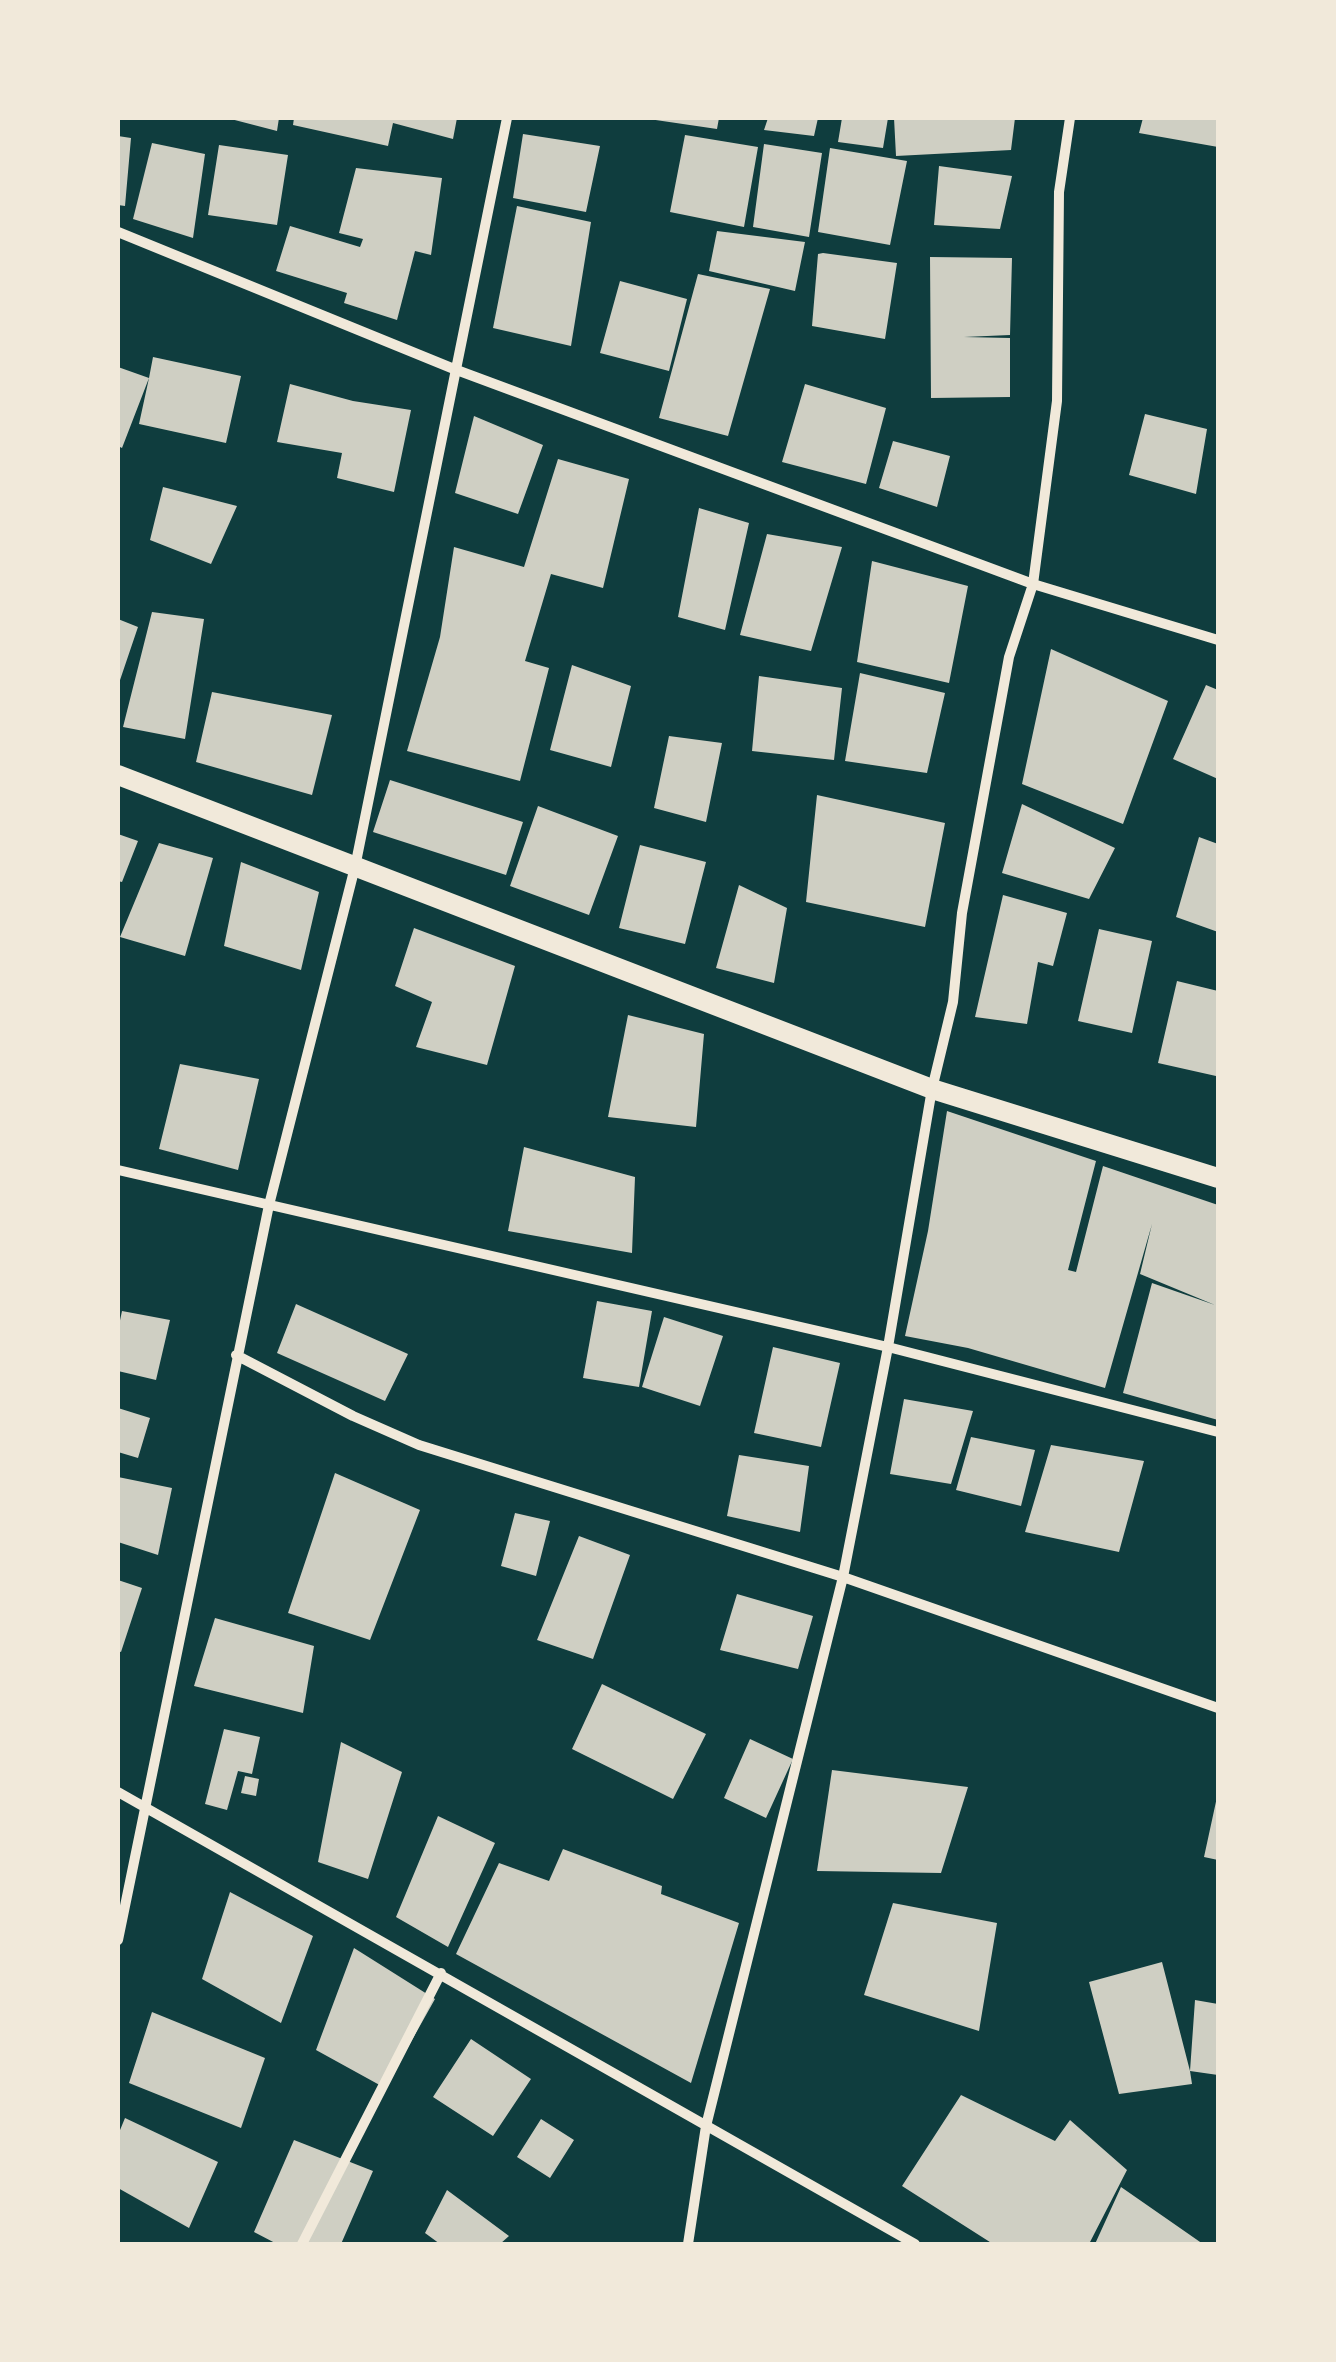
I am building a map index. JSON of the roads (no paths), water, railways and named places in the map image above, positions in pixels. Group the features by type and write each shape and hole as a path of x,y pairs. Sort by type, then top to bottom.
{"main road":[{"path":"118,776 932,1089 1218,1178"}],"street":[{"path":"118,1940 269,1205 354,866 507,118"},
{"path":"688,2244 706,2126 843,1576 888,1347 932,1089 953,1002 962,914 1010,656 1033,584 1058,401 1059,192 1070,118"},
{"path":"118,232 454,369 1033,584 1218,640"},
{"path":"118,1170 888,1347 1218,1432"},
{"path":"236,1356 353,1416 418,1444 843,1576 1218,1708"},
{"path":"118,1792 915,2244"},
{"path":"302,2244 441,1974"}]}
